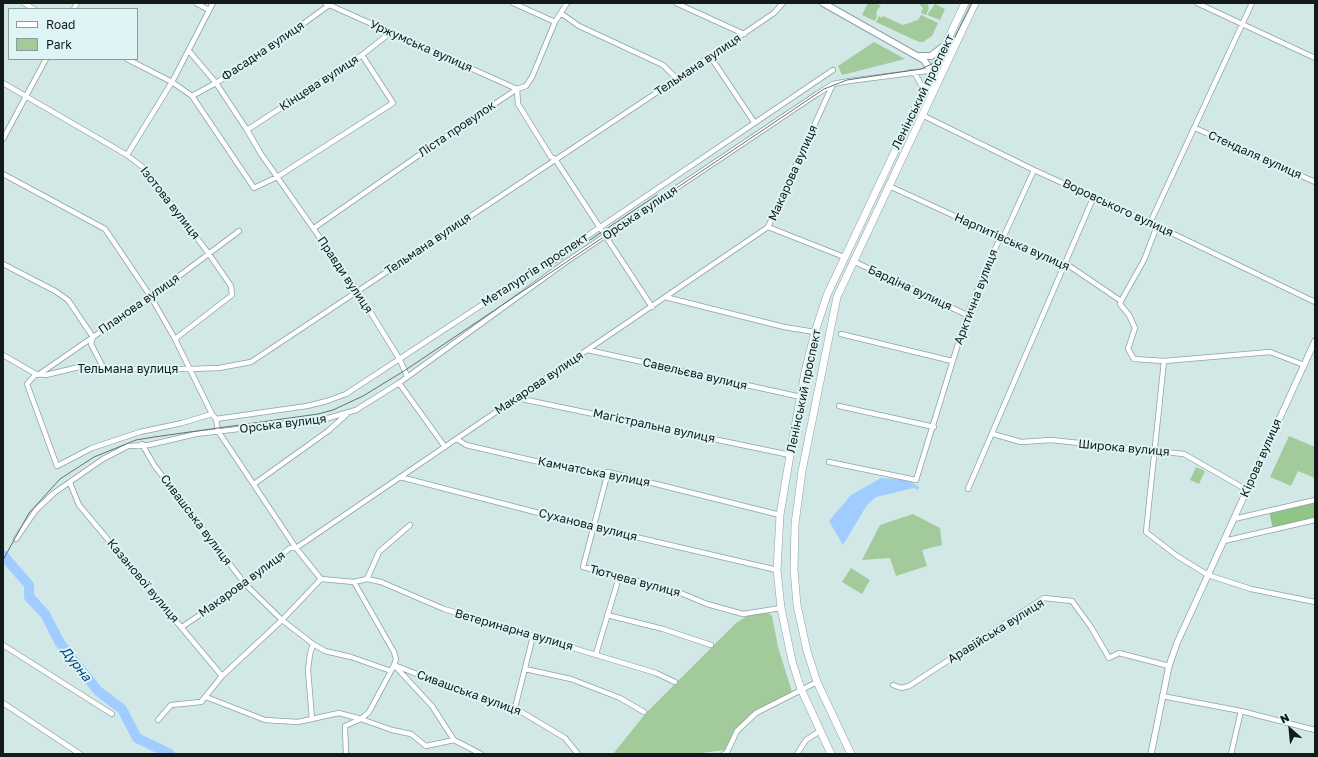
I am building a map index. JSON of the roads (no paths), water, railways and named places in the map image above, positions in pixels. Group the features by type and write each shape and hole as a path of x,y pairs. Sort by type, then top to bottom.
{"main road":[{"path":"823,3 918,56 931,70 934,81 929,98"},
{"name":"Ленінський проспект","path":"831,754 801,689 790,654 781,608 777,570 780,515 790,455 815,332 827,295 924,90 931,70 965,3"},
{"name":"Ленінський проспект","path":"851,754 817,682 807,651 797,605 794,570 795,524 800,483 832,311 837,297 929,98 975,3"},
{"path":"918,56 931,56 945,45"},
{"path":"789,464 791,473 798,474 802,471"},
{"path":"786,482 790,477 797,478 800,483"}],"street":[{"path":"196,3 210,10"},
{"path":"127,155 172,82 213,3"},
{"name":"Уржумська вулиця","path":"325,3 331,4 390,33 517,89"},
{"path":"513,3 554,22"},
{"name":"Ліста провулок","path":"314,228 517,89 526,86 532,77 554,22 562,14 567,3"},
{"path":"676,3 744,34"},
{"name":"Тельмана вулиця","path":"37,375 46,375 79,367 104,369 190,369 219,368 251,362 744,34 774,13 783,3"},
{"path":"1197,3 1315,58"},
{"path":"1150,223 1252,3"},
{"name":"Фасадна вулиця","path":"192,96 216,83 331,4"},
{"path":"562,14 578,26 663,65 677,79"},
{"name":"Кінцева вулиця","path":"247,130 362,55 390,33"},
{"path":"931,70 949,55 956,43"},
{"name":"Правди вулиця","path":"189,51 216,83 247,130 260,154 358,292 400,360 407,376"},
{"path":"129,60 172,82 192,96 254,188 277,177 393,103 362,55"},
{"path":"710,56 754,122"},
{"path":"3,140 45,60"},
{"name":"Металургів проспект","path":"216,419 327,401 346,394 599,228 832,70"},
{"name":"Орська вулиця","path":"16,539 36,510 54,493 70,483 85,470 116,451 128,446 142,444 149,445 196,434 218,431 294,424 347,414 356,410 399,383 566,262 605,238 732,150 833,84 908,72 931,70"},
{"path":"908,72 915,74 924,90"},
{"name":"Ізотова вулиця","path":"3,84 27,96 127,155 145,168 231,286 232,295 175,339"},
{"name":"Макарова вулиця","path":"182,627 245,584 290,548 296,548 768,227 833,84"},
{"path":"517,89 518,104 551,157 555,159 605,238 652,306"},
{"name":"Воровського вулиця","path":"922,115 1034,170 1094,196 1315,302"},
{"name":"Стендаля вулиця","path":"1195,128 1315,182"},
{"name":"Арктична вулиця","path":"829,462 916,480 934,427 952,361 967,315 999,240 1003,238 1034,170"},
{"path":"3,174 105,229 151,297 175,339 212,414 216,419 218,431"},
{"name":"Нарпитівська вулиця","path":"889,186 1064,266 1068,265 1121,301"},
{"path":"968,489 993,434 1094,196"},
{"path":"1157,226 1144,260 1120,304 1129,315 1135,328 1128,349 1134,358 1164,361 1270,352 1304,365"},
{"path":"768,227 844,257"},
{"name":"Планова вулиця","path":"37,375 151,297 238,232"},
{"name":"Бардіна вулиця","path":"853,261 967,315"},
{"path":"3,264 55,291 68,300 93,337 91,344 104,369"},
{"path":"665,298 784,327 815,332"},
{"name":"Арктична вулиця","path":"841,334 952,361"},
{"name":"Кірова вулиця","path":"1151,754 1169,666 1208,575 1315,341"},
{"name":"Савельєва вулиця","path":"588,350 801,398"},
{"path":"3,355 37,375 27,384 57,466 92,448 140,432 182,423 212,414"},
{"path":"1164,361 1156,451 1146,532 1177,556 1208,575 1251,589 1315,602"},
{"path":"399,383 445,447"},
{"name":"Магістральна вулиця","path":"517,398 790,455"},
{"path":"839,406 934,427"},
{"name":"Орська вулиця","path":"254,484 328,431 347,414"},
{"name":"Орська вулиця","path":"218,431 296,548"},
{"name":"Широка вулиця","path":"993,434 1021,442 1051,440 1184,454 1247,490"},
{"name":"Камчатська вулиця","path":"457,439 466,445 535,461 598,473 608,472 780,515"},
{"name":"Сивашська вулиця","path":"142,444 154,465 245,584 282,620 313,644 325,651 351,657 391,671"},
{"name":"Тютчева вулиця","path":"608,472 583,567 676,590 707,604 743,614 781,608"},
{"name":"Суханова вулиця","path":"400,477 593,527 777,570"},
{"name":"Казанової вулиця","path":"70,483 78,506 222,676"},
{"path":"1234,519 1315,500"},
{"path":"1224,541 1315,520"},
{"path":"367,579 379,552 410,525"},
{"path":"158,720 171,705 201,702 222,676 282,620 321,579 296,548"},
{"path":"596,654 619,577"},
{"name":"Ветеринарна вулиця","path":"321,579 354,582 367,579 381,582 444,610 596,654 656,673 675,682"},
{"path":"346,754 346,726 361,719 370,712 396,659 394,652 354,582"},
{"name":"Аравійська вулиця","path":"893,685 901,688 909,686 1044,598 1072,601 1092,627 1109,658 1119,653 1169,666"},
{"path":"607,615 711,645"},
{"path":"515,708 533,636"},
{"path":"312,719 308,670 313,644"},
{"path":"3,645 112,714"},
{"name":"Сивашська вулиця","path":"394,665 442,684 515,708 565,738 578,754"},
{"name":"Сивашська вулиця","path":"394,665 432,706 454,740"},
{"path":"524,669 571,679 620,698 644,712"},
{"path":"724,754 727,752 737,731 756,713 817,682"},
{"path":"1162,696 1241,711 1315,730"},
{"path":"206,697 265,720 285,722 312,719 339,713 392,730 411,734 426,746 454,740 481,754"},
{"path":"3,703 80,754"},
{"path":"1231,754 1241,711"},
{"path":"797,754 806,740 820,731"}],"water":[{"path":"881,478 907,480 919,487 918,490 914,488 876,497 867,505 843,545 829,521 851,495"}],"waterway":[{"name":"Дурна","path":"3,555 29,585 29,597 45,614 60,643 98,691 122,709 137,738 170,754"}],"tram line":[{"path":"3,560 29,513 60,479 94,457 136,440 318,414 333,410 363,396 404,371 824,89 847,80 921,69 934,63 950,47 972,3"},
{"path":"554,264 657,195"}]}
